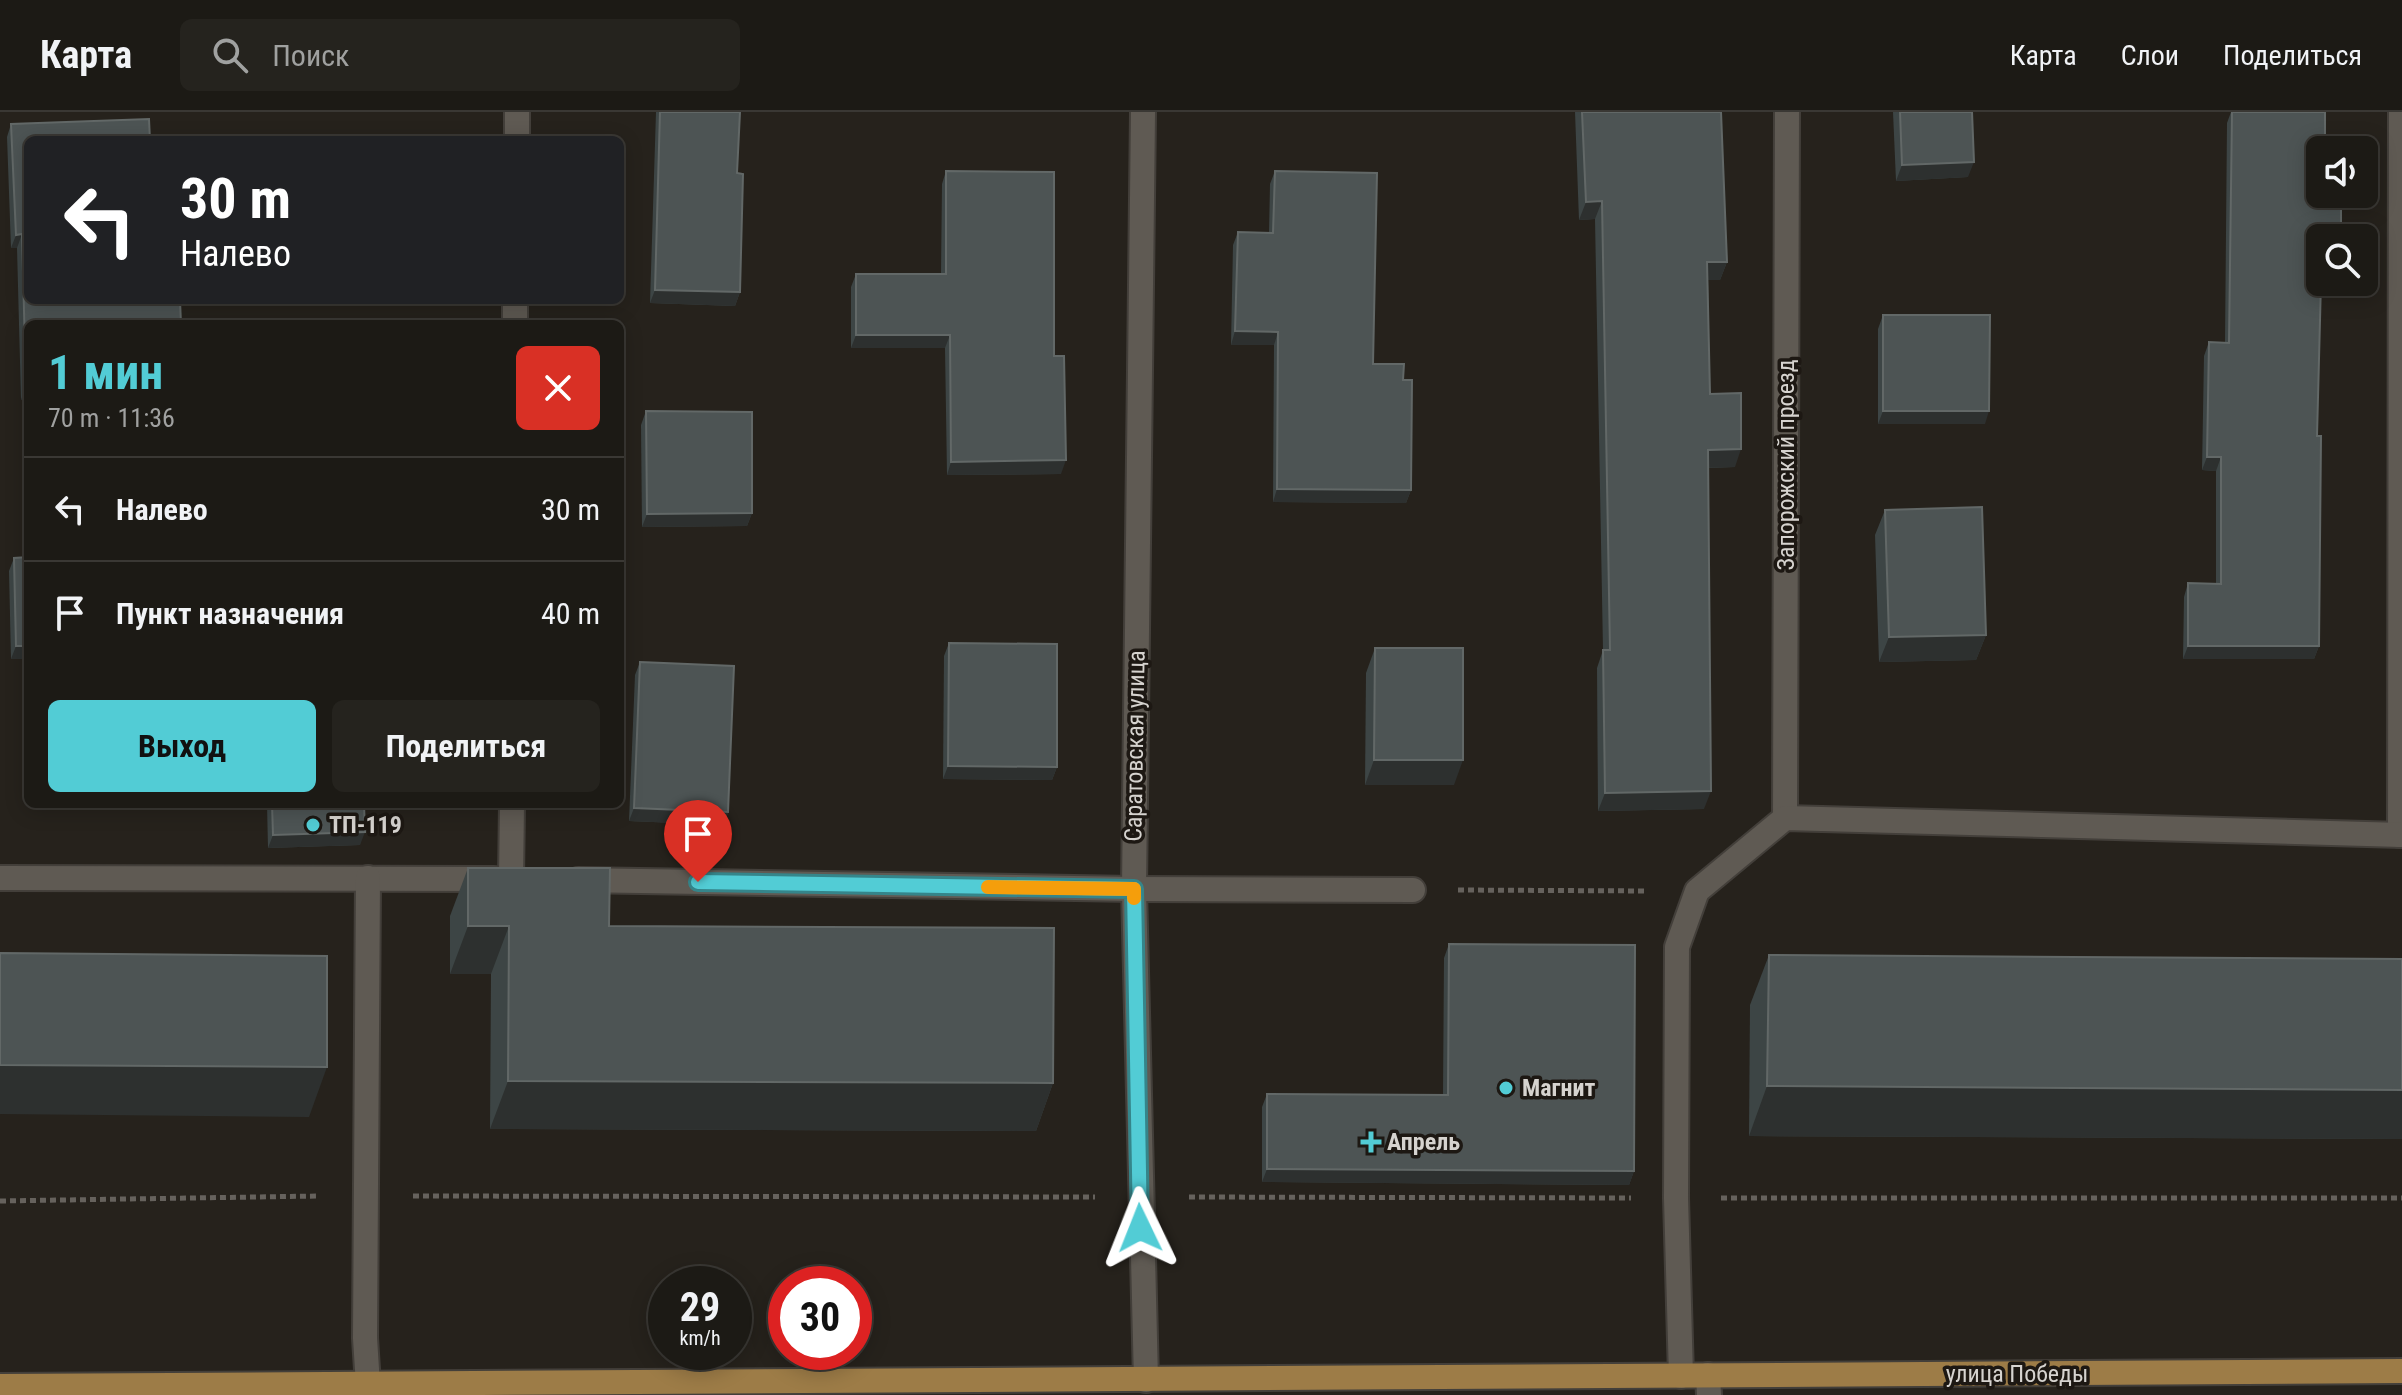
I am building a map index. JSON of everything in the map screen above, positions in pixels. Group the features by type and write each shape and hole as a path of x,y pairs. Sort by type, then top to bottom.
{"main road":[{"name":"улица Победы","path":"0,1386 1681,1376 1709,1385 2402,1371"}],"street":[{"path":"517,112 517,136"},
{"name":"Саратовская улица","path":"1143,112 1134,889 1139,1197 1146,1380"},
{"name":"Запорожский проезд","path":"1785,818 1787,112"},
{"path":"1681,1376 1676,1198 1677,947 1697,891 1785,818 2401,835 2401,112"},
{"path":"0,878 519,879 512,808"},
{"path":"368,878 365,1338 368,1385"},
{"path":"559,879 1134,889 1413,890"}],"path":[{"path":"1413,890 1697,891"},
{"path":"0,1201 367,1195 2402,1198"}],"building":[{"path":"660,112 740,112 737,173 743,174 740,292 655,290"},
{"path":"1582,112 1721,112 1727,262 1707,262 1710,394 1741,393 1741,449 1708,450 1711,791 1605,793 1603,650 1610,650 1602,201 1586,202"},
{"path":"1900,112 1972,112 1974,162 1902,165"},
{"path":"2232,112 2325,112 2325,136 2306,136 2306,208 2341,208 2341,224 2306,224 2306,296 2321,296 2317,436 2321,436 2319,646 2188,646 2188,583 2221,584 2221,457 2207,457 2209,342 2229,343"},
{"path":"149,119 150,136 24,136 24,304 180,304 181,320 24,320 22,234 16,235 11,124"},
{"path":"946,171 1054,172 1054,356 1064,356 1066,460 951,462 950,335 856,335 856,274 946,274"},
{"path":"1275,171 1377,173 1373,364 1404,364 1403,380 1412,380 1411,490 1277,489 1278,332 1235,331 1238,232 1273,233"},
{"path":"1883,315 1990,315 1989,411 1883,411"},
{"path":"646,411 752,412 752,513 647,514"},
{"path":"1982,507 1986,635 1889,637 1885,510"},
{"path":"24,557 24,646 16,646 14,558"},
{"path":"949,643 1057,644 1057,767 948,766"},
{"path":"1375,648 1463,648 1463,760 1374,760"},
{"path":"640,662 734,666 728,812 634,808"},
{"path":"272,808 364,808 365,832 273,835"},
{"path":"468,868 610,868 609,926 1054,928 1053,1083 508,1081 509,926 468,926"},
{"path":"1449,944 1635,945 1634,1171 1267,1169 1267,1094 1448,1095"},
{"path":"0,953 327,956 327,1067 0,1065"},
{"path":"1769,955 2402,959 2402,1090 1767,1086"}],"slow traffic":[{"path":"988,887 1134,889 1134,898"}],"place":[{"name":"ТП-119","path":"313,825"},
{"name":"Магнит","path":"1506,1088"},
{"name":"Апрель","path":"1371,1142"}],"route":[{"path":"698,882 1134,889 1140,1228"}]}
